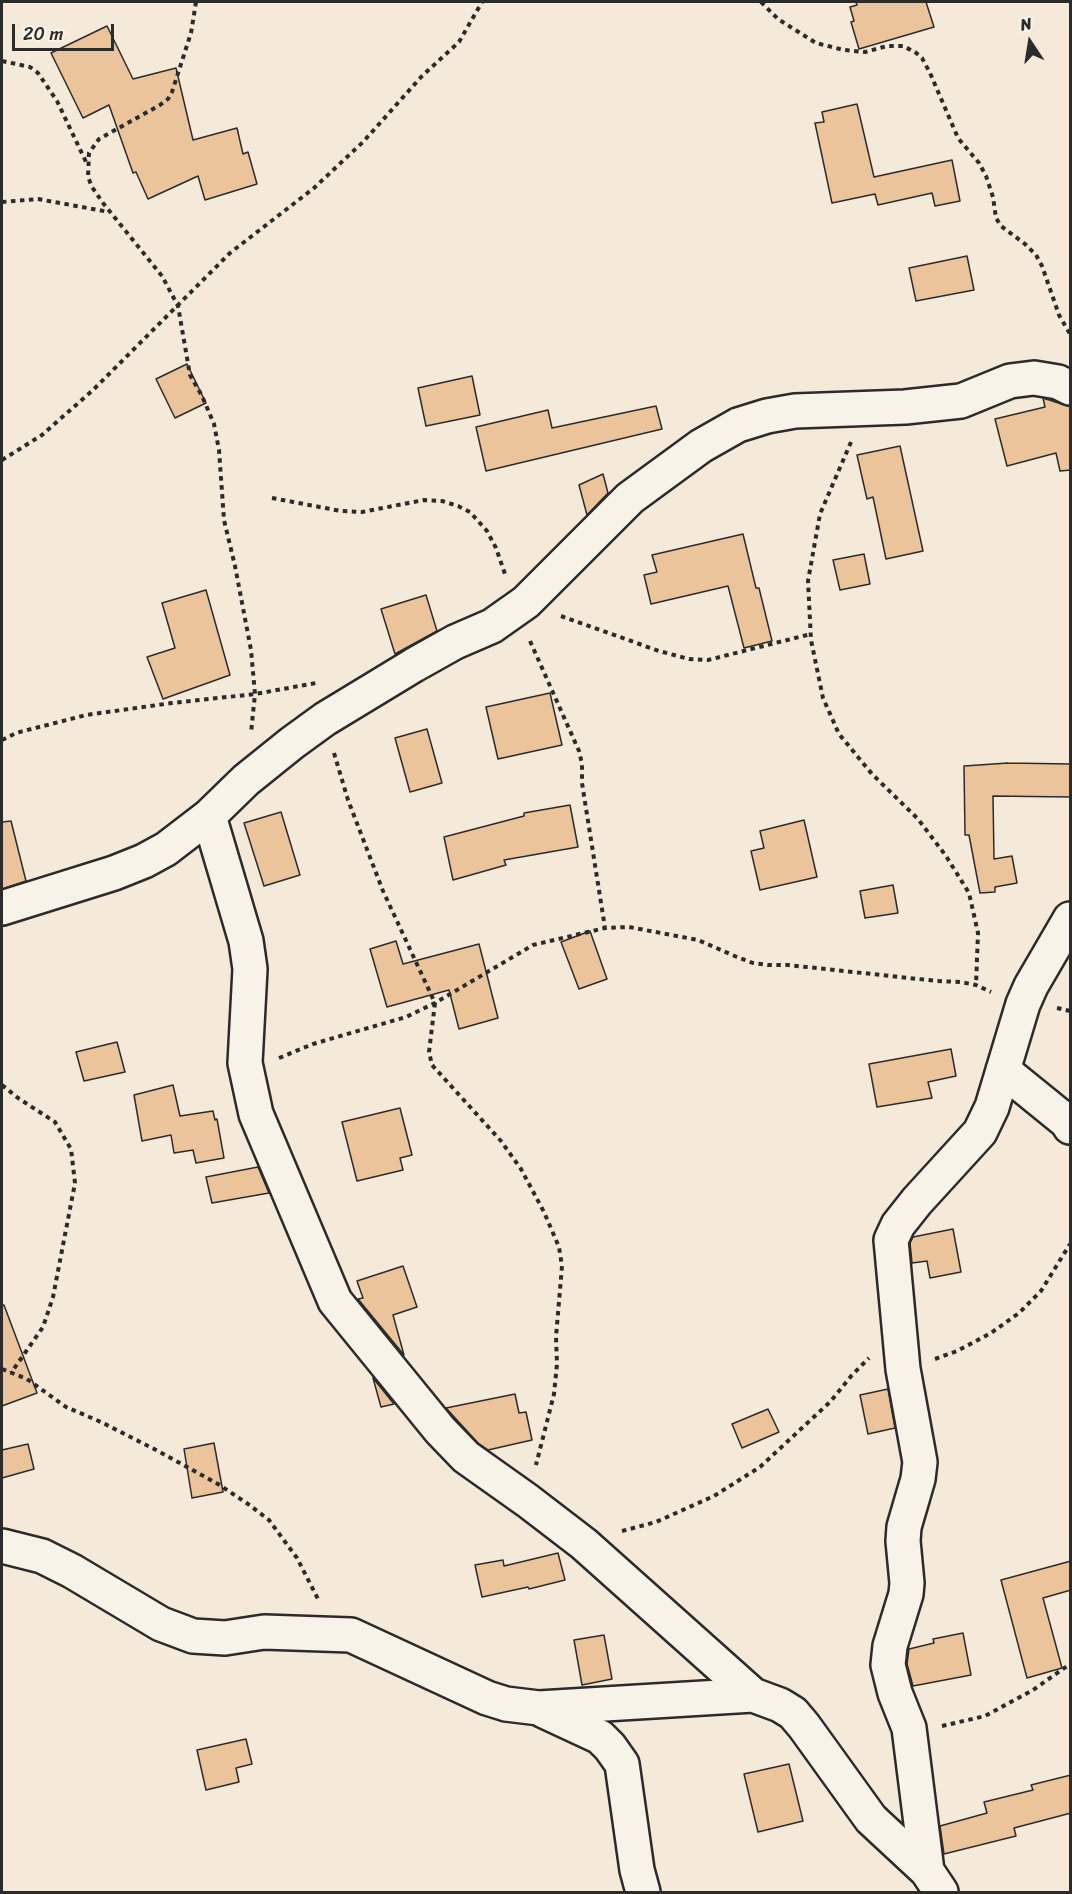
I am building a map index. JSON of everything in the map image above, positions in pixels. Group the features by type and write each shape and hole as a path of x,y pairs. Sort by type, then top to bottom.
{"street":[{"path":"2,909 114,873 166,849 209,816 246,780 282,750 325,719 455,642 492,626 521,605 630,498 701,446 738,425 767,416 795,411 934,405 961,401 1010,381 1034,378 1071,387"},
{"path":"209,816 246,941 250,969 245,1063 256,1114 335,1301 440,1430 466,1457 584,1544 753,1695 780,1705 793,1713 871,1819 934,1882"},
{"path":"934,1882 909,1728 895,1693 888,1665 890,1646 906,1594 904,1527 918,1479 920,1462 903,1369 891,1240 898,1225 917,1200 980,1132 992,1107 1017,1022 1031,986 1071,919"},
{"path":"1003,1071 1060,1115 1071,1127"},
{"path":"2,1546 42,1556 72,1571 161,1624 193,1636 225,1638 264,1632 351,1635 487,1698 506,1704 539,1708 753,1695"},
{"path":"539,1708 600,1737 622,1764 637,1870 643,1893"}],"path":[{"path":"196,2 191,33 168,99 99,139 89,153 88,177 109,212 162,276 178,306 190,375 214,424 219,450 224,520 251,650 255,694"},
{"path":"2,460 42,435 93,390 230,253 314,188 363,142 422,76 459,42 482,2"},
{"path":"761,2 778,18 816,43 844,50 865,51 887,46 903,46 922,58 958,138 986,176 993,197 996,218 1001,226 1036,255 1059,315 1071,334"},
{"path":"2,61 30,67 38,73 57,101 87,165"},
{"path":"2,202 38,199 109,212"},
{"path":"865,409 820,514 808,581 811,634 823,698 839,734 872,774 918,819 946,856 969,893 978,933 976,985"},
{"path":"272,498 341,511 362,512 424,500 442,501 470,512 487,531 521,605 579,751 605,928"},
{"path":"521,605 689,659 708,660 811,634"},
{"path":"2,740 86,715 255,694 318,683"},
{"path":"325,719 348,800 383,891 435,1003 429,1052 432,1065 501,1141 521,1169 554,1233 560,1256 562,1266 554,1394 528,1501"},
{"path":"249,1084 280,1056 406,1017 435,1003 533,945 605,928 629,927 698,940 753,963 812,967 976,985 990,991 1017,1022"},
{"path":"2,1084 18,1098 55,1122 72,1149 75,1183 50,1307 43,1327 11,1372"},
{"path":"903,1369 957,1351 1010,1320 1041,1291 1071,1244"},
{"path":"584,1544 656,1522 714,1496 760,1467 830,1402 852,1375 899,1329"},
{"path":"2,1369 27,1379 66,1407 159,1451 218,1484 270,1520 297,1558 325,1610 339,1620 351,1635"},
{"path":"909,1728 949,1726 985,1716 1034,1690 1071,1664"}],"building":[{"path":"856,2 926,2 934,27 859,49 851,22 854,21 850,7 857,5"},
{"path":"107,26 133,79 176,68 193,140 237,128 243,154 248,152 257,184 205,200 198,176 148,199 136,172 133,173 109,105 83,118 51,53"},
{"path":"857,104 874,177 952,160 960,201 935,206 932,193 878,205 875,194 832,203 815,123 824,122 822,112"},
{"path":"967,256 974,290 916,301 909,268"},
{"path":"187,364 206,403 175,418 156,379"},
{"path":"472,376 480,415 426,426 418,388"},
{"path":"1043,398 1071,407 1071,470 1060,471 1056,453 1007,466 995,419 1045,407"},
{"path":"656,406 662,429 486,471 476,427 548,410 552,428"},
{"path":"900,446 923,551 886,559 873,497 867,499 857,455"},
{"path":"603,474 608,493 587,515 579,485"},
{"path":"743,534 772,641 744,648 728,586 651,604 644,575 657,572 652,555"},
{"path":"864,554 870,584 840,590 833,560"},
{"path":"206,590 230,675 163,699 147,657 175,648 162,603"},
{"path":"426,595 437,631 395,654 381,609"},
{"path":"550,693 562,745 498,759 486,707"},
{"path":"427,729 442,783 410,792 395,738"},
{"path":"1008,763 1071,764 1071,797 993,796 994,859 1012,856 1017,883 995,887 995,892 980,893 969,835 965,835 964,766"},
{"path":"570,805 578,847 504,860 506,865 453,880 444,837 524,816 524,813"},
{"path":"281,812 300,875 264,886 244,823"},
{"path":"804,820 817,877 760,890 751,851 764,848 760,831"},
{"path":"11,821 26,881 2,889 2,822"},
{"path":"893,885 898,913 865,918 860,891"},
{"path":"590,931 607,979 579,989 561,942"},
{"path":"396,941 403,964 479,944 498,1018 459,1029 449,990 387,1007 370,949"},
{"path":"117,1042 125,1072 84,1081 76,1052"},
{"path":"951,1049 956,1076 928,1082 932,1098 877,1107 869,1064"},
{"path":"173,1085 180,1116 213,1111 215,1120 217,1119 224,1158 196,1163 193,1150 174,1153 171,1135 142,1141 134,1095"},
{"path":"400,1108 412,1155 400,1158 403,1170 357,1181 342,1122"},
{"path":"258,1167 269,1193 212,1203 206,1177"},
{"path":"953,1229 961,1272 930,1278 927,1261 912,1263 910,1243 913,1237"},
{"path":"403,1266 417,1307 393,1315 404,1355 358,1299 363,1298 357,1281"},
{"path":"4,1305 37,1393 2,1406 2,1306"},
{"path":"373,1378 394,1404 381,1407"},
{"path":"888,1389 895,1428 868,1434 860,1395"},
{"path":"515,1394 519,1413 526,1412 532,1440 488,1450 478,1443 446,1408"},
{"path":"768,1409 779,1432 742,1448 732,1424"},
{"path":"214,1443 223,1492 192,1498 184,1449"},
{"path":"28,1444 34,1469 2,1478 2,1450"},
{"path":"558,1553 565,1580 482,1597 475,1565 503,1560 504,1566"},
{"path":"1071,1561 1071,1590 1043,1598 1062,1668 1027,1678 1001,1580"},
{"path":"963,1633 971,1675 913,1686 907,1664 909,1649 934,1643 933,1639"},
{"path":"604,1635 612,1679 582,1685 574,1640"},
{"path":"246,1739 252,1764 236,1768 239,1782 206,1790 197,1750"},
{"path":"789,1764 803,1821 758,1832 744,1774"},
{"path":"1071,1775 1071,1813 1014,1828 1016,1836 944,1854 940,1826 987,1813 984,1802 1033,1790 1031,1785"}]}
